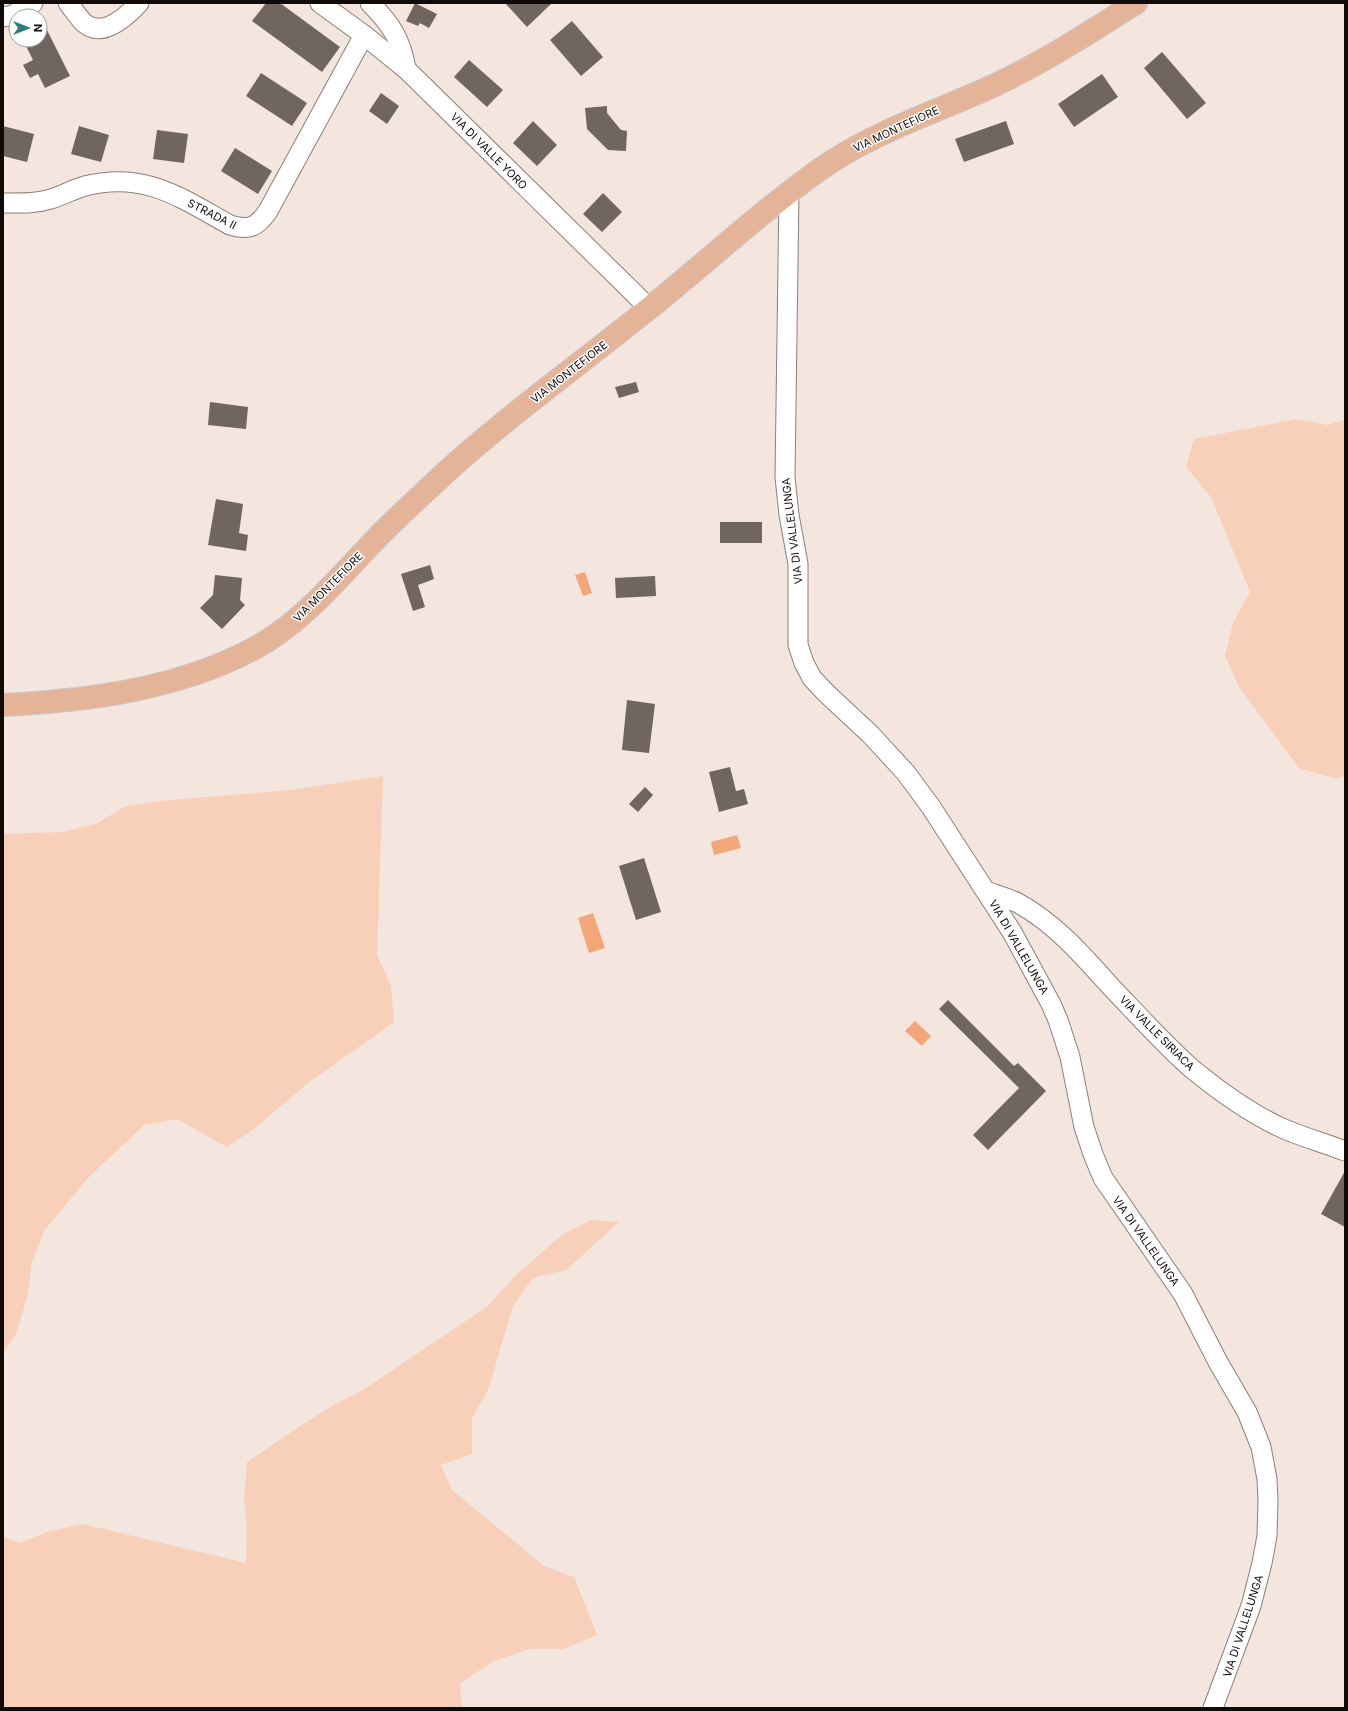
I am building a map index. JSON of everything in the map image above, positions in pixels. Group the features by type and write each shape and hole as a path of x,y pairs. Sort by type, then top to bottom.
{"main road":[{"name":"VIA MONTEFIORE","path":"3,705 83,698 154,685 232,659 269,640 287,628 308,610 379,536 463,456 649,308 789,192 823,167 852,149 879,135 993,86 1024,71 1136,3"}],"street":[{"path":"3,16 14,15 33,3"},
{"path":"68,3 85,24 99,28 104,28 115,24 139,3"},
{"name":"VIA DI VALLE YORO","path":"320,3 364,34 406,69 649,308"},
{"path":"370,3 397,36 402,49 406,69"},
{"name":"STRADA II","path":"3,203 43,201 96,184 139,183 150,185 172,193 230,225 240,228 255,226 262,220 268,211 364,34"},
{"name":"VIA DI VALLELUNGA","path":"789,192 785,477 789,515 798,564 798,645 801,657 806,669 817,683 880,744 906,772 931,807 1012,932 1055,1012 1070,1057 1086,1136 1103,1178 1183,1294 1218,1362 1247,1412 1261,1447 1267,1478 1267,1536 1251,1606 1213,1708"},
{"name":"VIA VALLE SIRIACA","path":"986,891 1008,899 1026,908 1062,936 1169,1046 1220,1091 1276,1125 1299,1135 1345,1151"}],"shaded area":[{"path":"1297,419 1327,425 1345,420 1345,776 1336,779 1299,768 1239,687 1225,656 1233,623 1250,592 1211,497 1186,467 1194,439"},
{"path":"585,572 592,593 583,596 575,575"},
{"path":"383,776 377,955 391,986 394,1022 308,1083 255,1128 227,1147 177,1119 144,1125 88,1178 44,1231 32,1262 27,1298 16,1334 3,1354 3,834 63,832 96,824 124,807 158,801 291,790"},
{"path":"737,835 741,848 714,855 711,842"},
{"path":"593,913 605,948 589,953 578,918"},
{"path":"915,1021 931,1036 922,1046 905,1031"},
{"path":"591,1220 619,1222 566,1270 533,1278 513,1306 488,1390 472,1418 472,1454 441,1465 452,1490 544,1566 574,1577 597,1635 563,1649 530,1649 494,1661 460,1683 462,1708 3,1708 3,1536 19,1543 47,1532 83,1524 246,1563 247,1529 244,1499 247,1462 335,1404 363,1390 488,1306 513,1278 563,1234"}],"building":[{"path":"266,3 280,3 340,47 322,72 252,21"},
{"path":"415,3 437,14 429,28 420,23 418,26 406,21"},
{"path":"505,3 552,3 527,27"},
{"path":"572,21 603,57 581,76 550,40"},
{"path":"48,32 70,76 45,88 38,74 30,78 23,65 33,60 27,48 48,48"},
{"path":"1162,52 1206,103 1187,119 1144,68"},
{"path":"469,60 503,90 487,107 454,77"},
{"path":"261,73 307,103 292,126 246,96"},
{"path":"1102,74 1118,97 1074,127 1058,104"},
{"path":"381,93 399,106 387,124 369,111"},
{"path":"607,106 607,113 621,130 627,131 626,151 608,150 587,129 585,108"},
{"path":"533,121 557,145 537,166 513,143"},
{"path":"1006,121 1014,144 964,162 955,139"},
{"path":"3,126 34,134 27,162 3,156"},
{"path":"79,126 109,135 101,162 71,154"},
{"path":"157,130 188,134 184,163 153,159"},
{"path":"235,148 272,171 258,194 221,171"},
{"path":"603,193 622,212 602,232 583,214"},
{"path":"636,382 639,392 619,398 615,387"},
{"path":"210,402 248,407 246,429 208,425"},
{"path":"216,499 243,504 239,533 248,535 246,551 208,545"},
{"path":"720,522 762,522 762,543 720,543"},
{"path":"430,565 434,579 418,585 425,607 413,611 401,574"},
{"path":"215,575 242,578 240,600 245,605 222,629 200,608 213,595"},
{"path":"655,576 656,596 616,598 615,578"},
{"path":"627,700 655,704 649,753 622,750"},
{"path":"730,767 736,791 744,789 748,804 719,812 709,772"},
{"path":"645,787 653,795 638,812 629,804"},
{"path":"644,858 661,912 636,920 619,866"},
{"path":"948,1000 1014,1066 1018,1063 1046,1091 988,1150 973,1135 1019,1088 939,1009"},
{"path":"1345,1171 1345,1227 1321,1214"}]}
